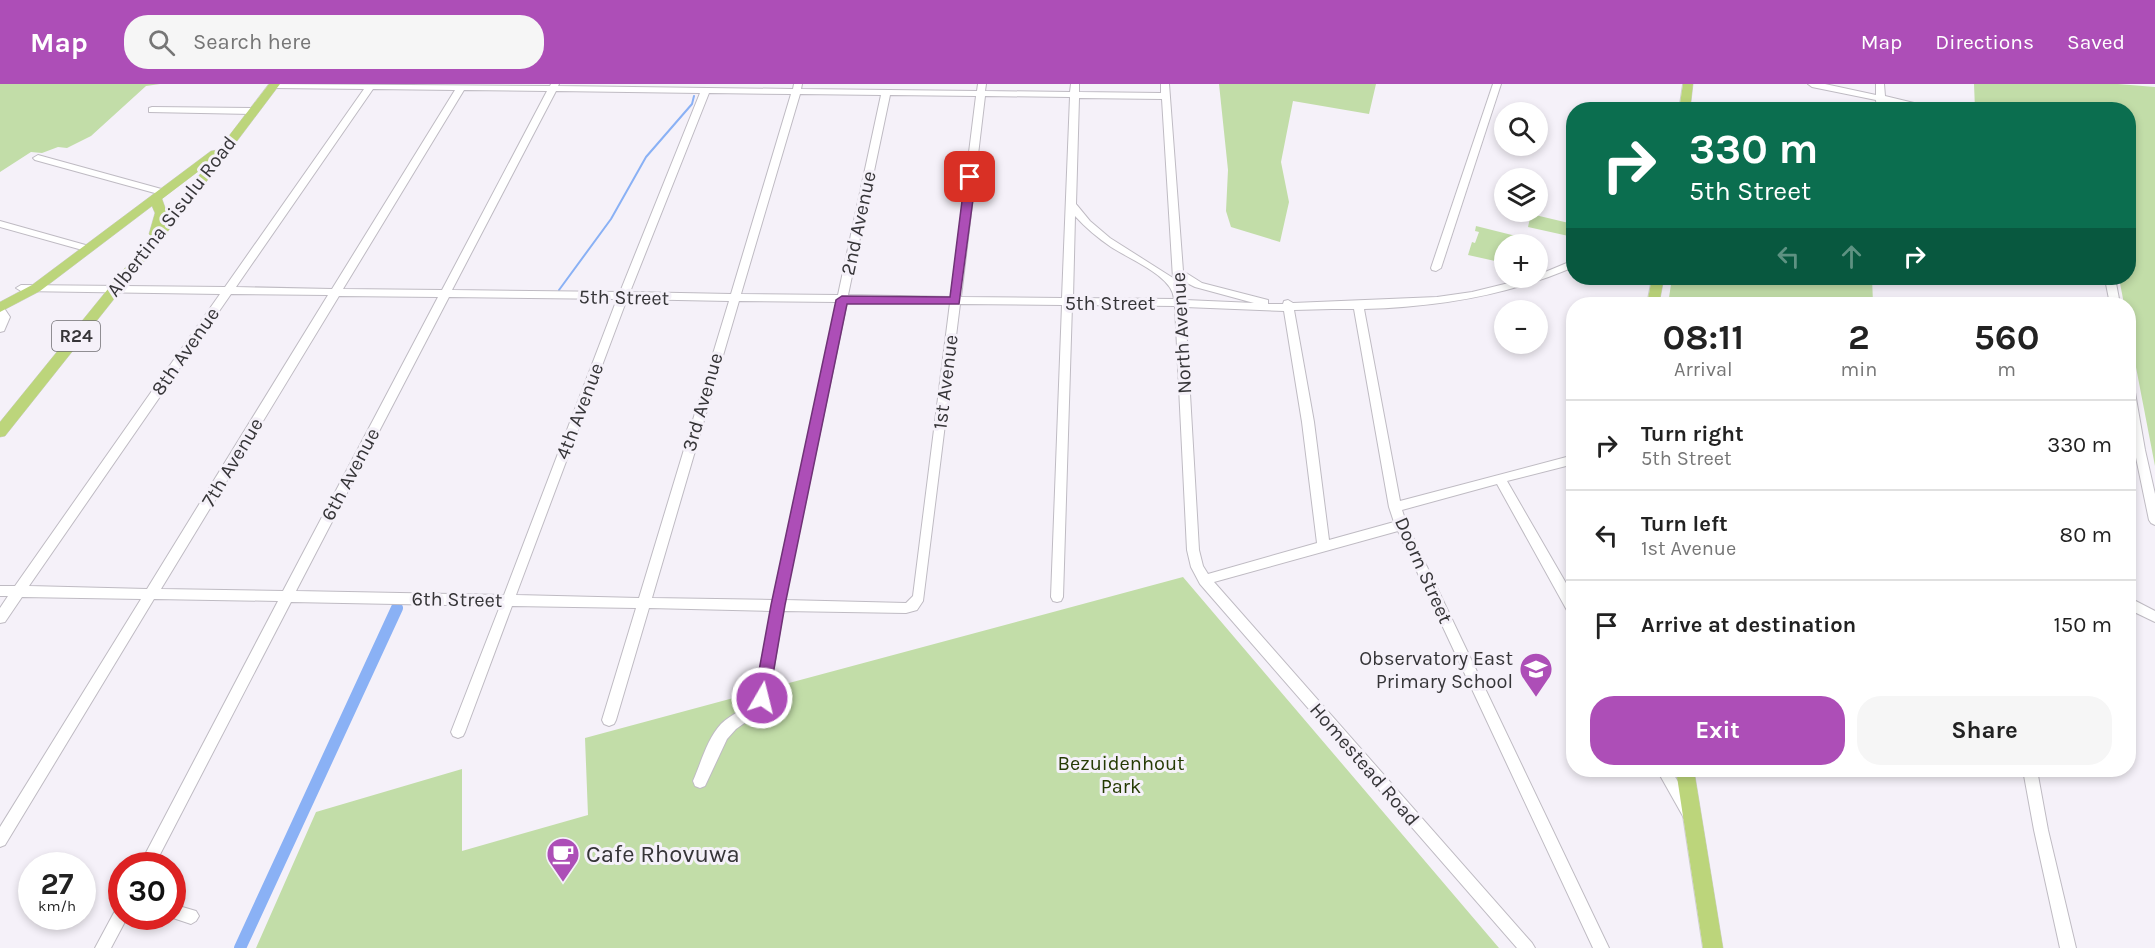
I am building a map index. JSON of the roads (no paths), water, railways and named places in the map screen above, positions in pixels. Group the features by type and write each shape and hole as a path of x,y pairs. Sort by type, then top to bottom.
{"main road":[{"path":"1685,102 1688,84"},
{"name":"Albertina Sisulu Road","path":"0,432 184,203 274,85"},
{"name":"R24","path":"153,240 161,213 159,194 230,142"},
{"path":"0,309 36,288 159,194 184,203"},
{"path":"0,298 82,251"},
{"path":"1687,777 1713,948"}],"street":[{"path":"1057,597 1075,84"},
{"name":"North Avenue","path":"1165,84 1178,268 1192,550 1204,580"},
{"path":"1436,268 1497,84"},
{"path":"1812,84 1900,102"},
{"path":"1880,84 1880,102"},
{"path":"274,85 646,87 705,91 798,88 886,93 982,89 1075,95 1166,96"},
{"name":"8th Avenue","path":"0,618 371,85"},
{"name":"7th Avenue","path":"0,840 463,86"},
{"name":"6th Avenue","path":"153,852 554,86"},
{"name":"3rd Avenue","path":"609,720 733,298 798,88"},
{"name":"1st Avenue","path":"913,606 919,597 982,89"},
{"name":"4th Avenue","path":"458,732 623,297 705,91"},
{"name":"2nd Avenue","path":"700,781 723,734 759,705 886,93"},
{"path":"152,110 252,111"},
{"path":"38,158 159,194"},
{"path":"1070,203 1079,216 1098,234 1170,279 1179,297"},
{"path":"0,224 82,251"},
{"path":"1324,547 1291,305 1359,307 1423,304 1476,295 1525,283 1566,266"},
{"path":"1158,272 1178,268 1199,285 1264,302"},
{"name":"5th Street","path":"21,288 1068,303 1179,297 1236,307 1291,305"},
{"name":"5th Street","path":"1226,304 1264,302 1291,305"},
{"name":"Doorn Street","path":"1359,307 1395,507 1401,525 1601,948"},
{"path":"0,309 4,317 0,328"},
{"path":"2136,455 2155,520"},
{"path":"1395,507 1566,461"},
{"path":"1500,478 1566,596"},
{"path":"1204,580 1401,525"},
{"name":"Homestead Road","path":"1204,580 1527,948"},
{"name":"6th Street","path":"0,591 906,608 913,606"},
{"path":"2136,606 2155,617"},
{"path":"1668,777 1694,822"},
{"path":"2031,777 2068,948"},
{"path":"186,915 191,916"},
{"path":"103,948 112,930"}],"waterway":[{"path":"559,290 611,219 646,157 692,104 694,96"},
{"path":"240,948 397,608"}],"place":[{"name":"Observatory East Primary School","path":"1536,698"},
{"name":"Cafe Rhovuwa","path":"563,883"}],"park label":[{"name":"Bezuidenhout Park","path":"1121,774"}]}
